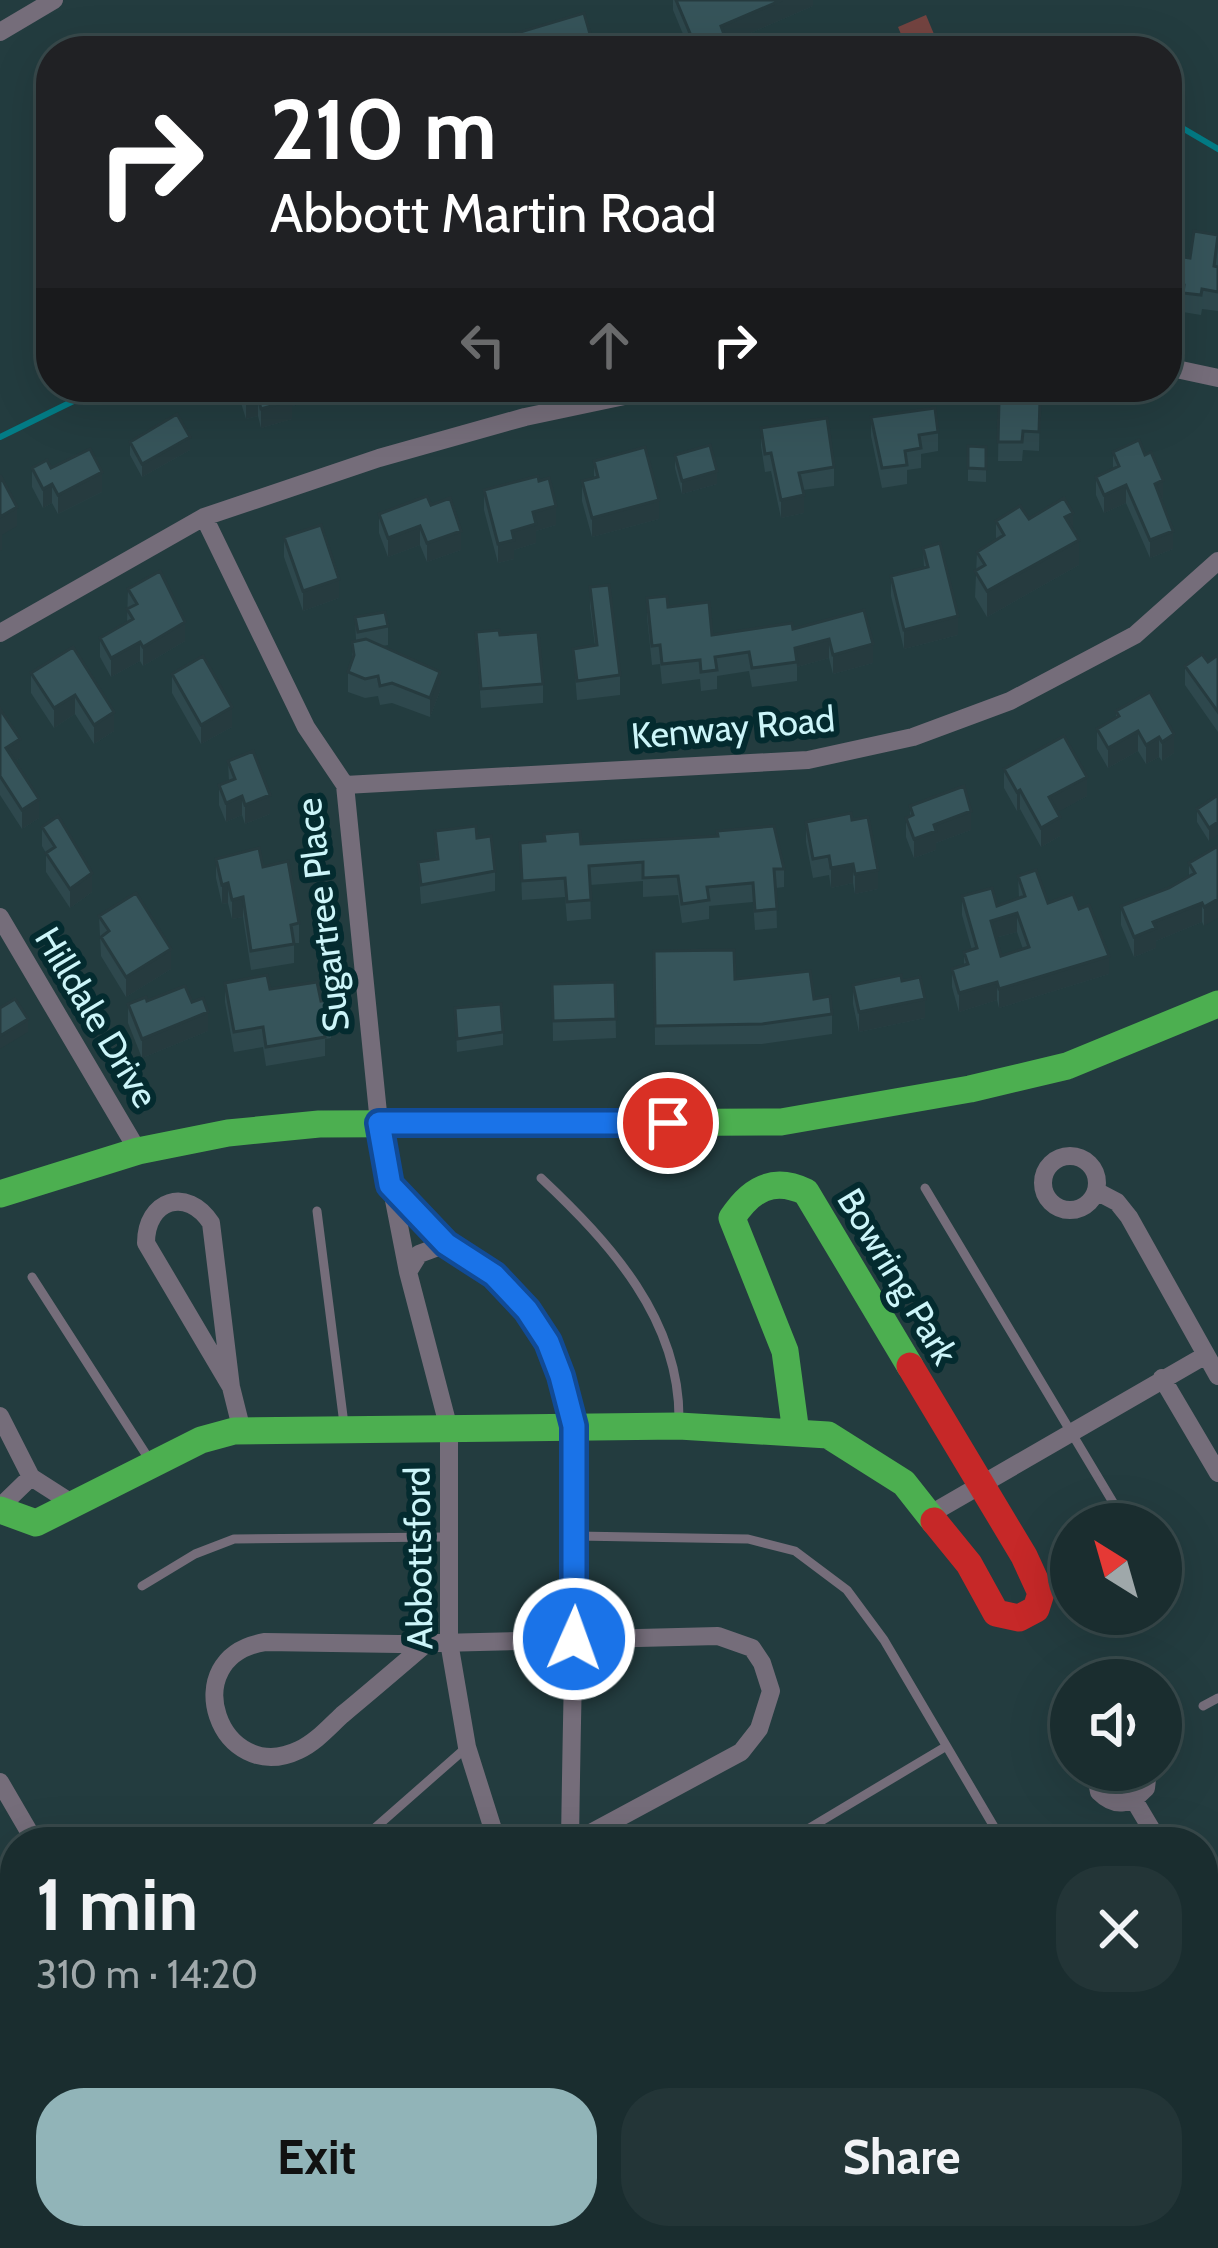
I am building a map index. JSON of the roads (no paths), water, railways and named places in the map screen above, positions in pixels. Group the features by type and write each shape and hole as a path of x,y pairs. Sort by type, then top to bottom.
{"street":[{"path":"0,32 54,0"},
{"path":"1182,370 1218,378"},
{"path":"0,633 204,517 379,458 603,402"},
{"name":"Sugartree Place","path":"204,517 307,727 345,785 379,1123"},
{"name":"Kenway Road","path":"345,785 808,760 913,737 1010,701 1136,635 1218,561"},
{"name":"Hilldale Drive","path":"0,917 138,1151"},
{"path":"0,1194 138,1151 228,1132 379,1123 781,1122 970,1089 1067,1066 1218,1004"},
{"name":"Abbottsford","path":"379,1123 408,1272 449,1430 449,1642 467,1747 492,1827"},
{"name":"Bowring Park","path":"0,1509 36,1522 201,1440 242,1431 679,1426 828,1435 904,1483 969,1564 996,1613 1019,1618 1036,1609 1041,1593 1024,1556 806,1192 791,1183 767,1185 746,1194 732,1218 785,1351 796,1433"},
{"path":"390,1185 446,1244 494,1275 527,1310 548,1342 574,1426 572,1827"},
{"path":"1096,1191 1117,1202 1130,1217 1218,1376"},
{"path":"231,1387 146,1243 153,1214 166,1204 187,1201 211,1223 231,1387 242,1431"},
{"path":"408,1272 419,1254 446,1244"},
{"path":"927,1516 1206,1354"},
{"path":"1162,1378 1218,1473"},
{"path":"0,1416 31,1477 70,1502"},
{"path":"0,1509 31,1477"},
{"path":"427,1643 296,1752 265,1756 251,1751 237,1744 218,1722 214,1692 219,1676 226,1662 251,1644 718,1636 752,1648 771,1691 758,1729 741,1752 600,1827"},
{"path":"0,1783 26,1827"},
{"path":"1100,1791 1106,1798 1124,1803 1143,1791"},
{"path":"1134,1800 1151,1827"}],"lane":[{"path":"541,1178 599,1232 643,1293 672,1360 679,1426"},
{"path":"925,1188 1113,1503"},
{"path":"317,1211 344,1429"},
{"path":"32,1277 152,1464"},
{"path":"577,1536 748,1538 795,1551 847,1590 884,1640 995,1827"},
{"path":"142,1586 195,1554 234,1539 447,1537"},
{"path":"1203,1706 1218,1698"},
{"path":"376,1827 467,1747"},
{"path":"811,1827 945,1747"}],"waterway":[{"path":"1182,128 1218,149"},
{"path":"0,437 71,402"}]}
